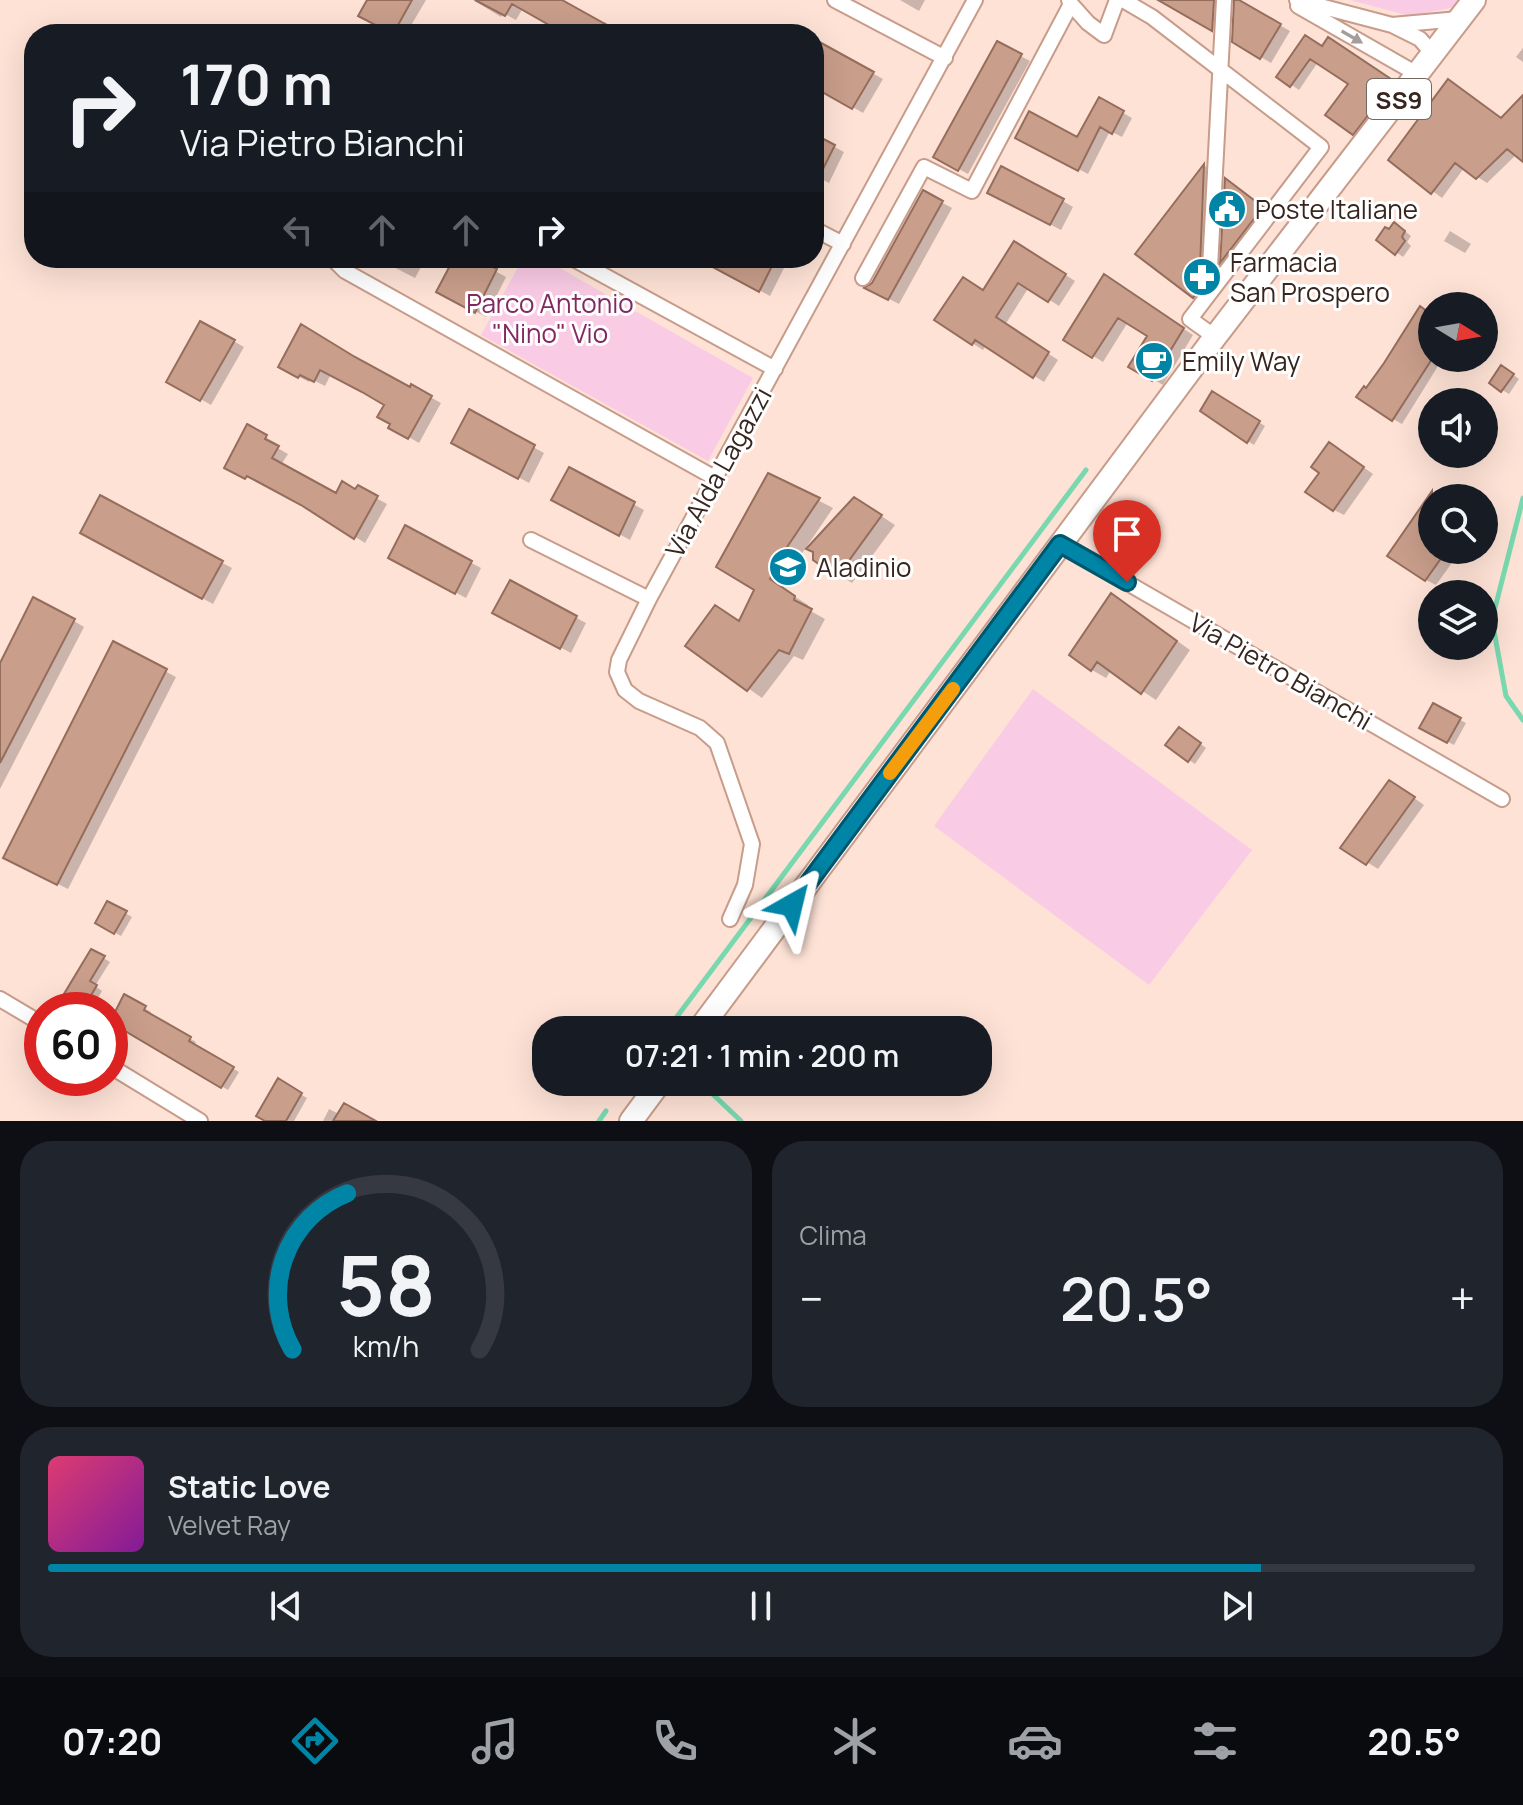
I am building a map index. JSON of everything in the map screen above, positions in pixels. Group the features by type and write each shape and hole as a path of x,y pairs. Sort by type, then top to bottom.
{"main road":[{"name":"SS9","path":"709,1016 1215,337 1474,0"},
{"path":"631,1121 650,1096"}],"street":[{"path":"835,0 945,58"},
{"name":"Via Alda Lagazzi","path":"730,919 745,885 752,844 717,743 700,728 639,701 625,690 617,672 619,660 649,599 975,0"},
{"path":"863,278 924,167 972,191 1070,2 1088,23 1104,35 1117,0"},
{"path":"1123,0 1152,17 1321,147 1190,319 1215,337"},
{"path":"1217,283 1210,268 1224,0"},
{"path":"1287,0 1417,74"},
{"path":"1297,0 1392,25 1420,39 1433,54"},
{"path":"1392,25 1459,19"},
{"path":"824,234 843,244"},
{"path":"342,268 715,478"},
{"path":"590,268 775,369"},
{"path":"531,540 649,599"},
{"name":"Via Pietro Bianchi","path":"1060,544 1502,799"},
{"path":"0,999 24,1013"},
{"path":"128,1077 200,1121"}],"green space":[{"path":"1350,0 1460,0 1455,7 1410,16"},
{"name":"Parco Antonio \"Nino\" Vio","path":"518,268 560,268 753,378 708,461 481,335"},
{"path":"1033,689 1252,850 1149,985 934,826"}],"building":[{"path":"367,0 412,0 399,24 374,24 358,16"},
{"path":"475,0 562,0 605,24 547,24 512,4 505,16"},
{"path":"1158,0 1214,0 1212,31"},
{"path":"1234,0 1281,24 1260,59 1232,42"},
{"path":"1305,35 1322,46 1328,37 1394,81 1353,135 1325,115 1348,84 1310,59 1290,87 1276,77"},
{"path":"997,41 1022,54 958,171 933,157"},
{"path":"824,44 874,72 852,109 824,93"},
{"path":"1448,79 1501,118 1523,95 1523,162 1507,149 1476,179 1455,163 1431,194 1388,160"},
{"path":"1099,97 1124,111 1112,134 1100,127 1078,171 1015,138 1029,111 1077,137"},
{"path":"824,139 835,145 824,167"},
{"path":"1204,164 1200,267 1206,282 1193,298 1135,254"},
{"path":"1001,166 1064,199 1050,225 987,193"},
{"path":"1225,178 1263,207 1220,263"},
{"path":"923,190 943,201 888,300 864,288 872,283"},
{"path":"1394,222 1405,231 1402,237 1405,241 1395,255 1376,240 1385,227 1389,229"},
{"path":"1014,241 1066,274 1048,302 1018,283 996,317 1049,352 1033,378 975,340 972,345 934,320 963,277 983,290"},
{"path":"449,268 497,269 475,313 436,292"},
{"path":"715,268 771,268 759,292"},
{"path":"1104,274 1184,328 1152,381 1128,367 1147,336 1118,318 1092,358 1063,340"},
{"path":"1418,309 1418,372 1424,372 1392,421 1356,397 1384,363"},
{"path":"200,321 235,340 200,401 166,382"},
{"path":"301,324 355,357 432,396 408,439 388,428 390,424 377,417 384,405 362,392 320,370 314,382 300,375 298,378 278,367"},
{"path":"1501,365 1514,374 1501,392 1489,383"},
{"path":"1212,391 1260,421 1247,443 1200,411"},
{"path":"469,409 535,445 518,479 451,443"},
{"path":"247,424 279,446 272,458 336,493 342,481 355,489 358,485 378,496 354,539 301,505 247,476 245,479 224,468"},
{"path":"1329,442 1364,467 1333,511 1305,492 1319,473 1311,467"},
{"path":"569,467 635,502 619,536 551,500"},
{"path":"768,473 820,498 775,565 770,579 795,596 794,600 812,609 789,654 779,650 747,691 685,646 715,605 739,621 754,590 716,567"},
{"path":"100,495 223,561 202,599 80,533"},
{"path":"854,497 882,515 837,577 813,560 813,552 806,549"},
{"path":"1418,511 1418,564 1437,564 1423,580 1387,556"},
{"path":"405,525 472,561 455,594 388,558"},
{"path":"510,580 577,616 560,649 492,613"},
{"path":"1111,593 1177,641 1141,694 1097,662 1091,671 1069,655"},
{"path":"33,597 75,619 0,763 0,663"},
{"path":"113,641 167,669 57,885 3,858"},
{"path":"1433,703 1461,718 1447,743 1419,728"},
{"path":"1179,727 1201,743 1188,762 1165,745"},
{"path":"1389,780 1415,797 1366,865 1340,848"},
{"path":"107,901 127,911 114,934 95,923"},
{"path":"91,949 105,956 90,981 97,985 93,992 65,992"},
{"path":"128,996 146,1006 144,1010 191,1037 189,1041 234,1067 221,1088 128,1033"},
{"path":"278,1078 302,1093 286,1121 265,1121 256,1116"},
{"path":"344,1103 376,1121 333,1121"}],"waterway":[{"path":"677,1016 1086,470"},
{"path":"1523,498 1492,620 1506,696 1523,720"},
{"path":"715,1096 741,1121"},
{"path":"599,1121 606,1111"}],"slow traffic":[{"path":"890,773 953,689"}],"place":[{"name":"Poste Italiane","path":"1227,209"},
{"name":"Farmacia San Prospero","path":"1202,277"},
{"name":"Emily Way","path":"1154,361"},
{"name":"Aladinio","path":"788,567"}],"route":[{"path":"792,905 1060,544 1127,582"}]}
